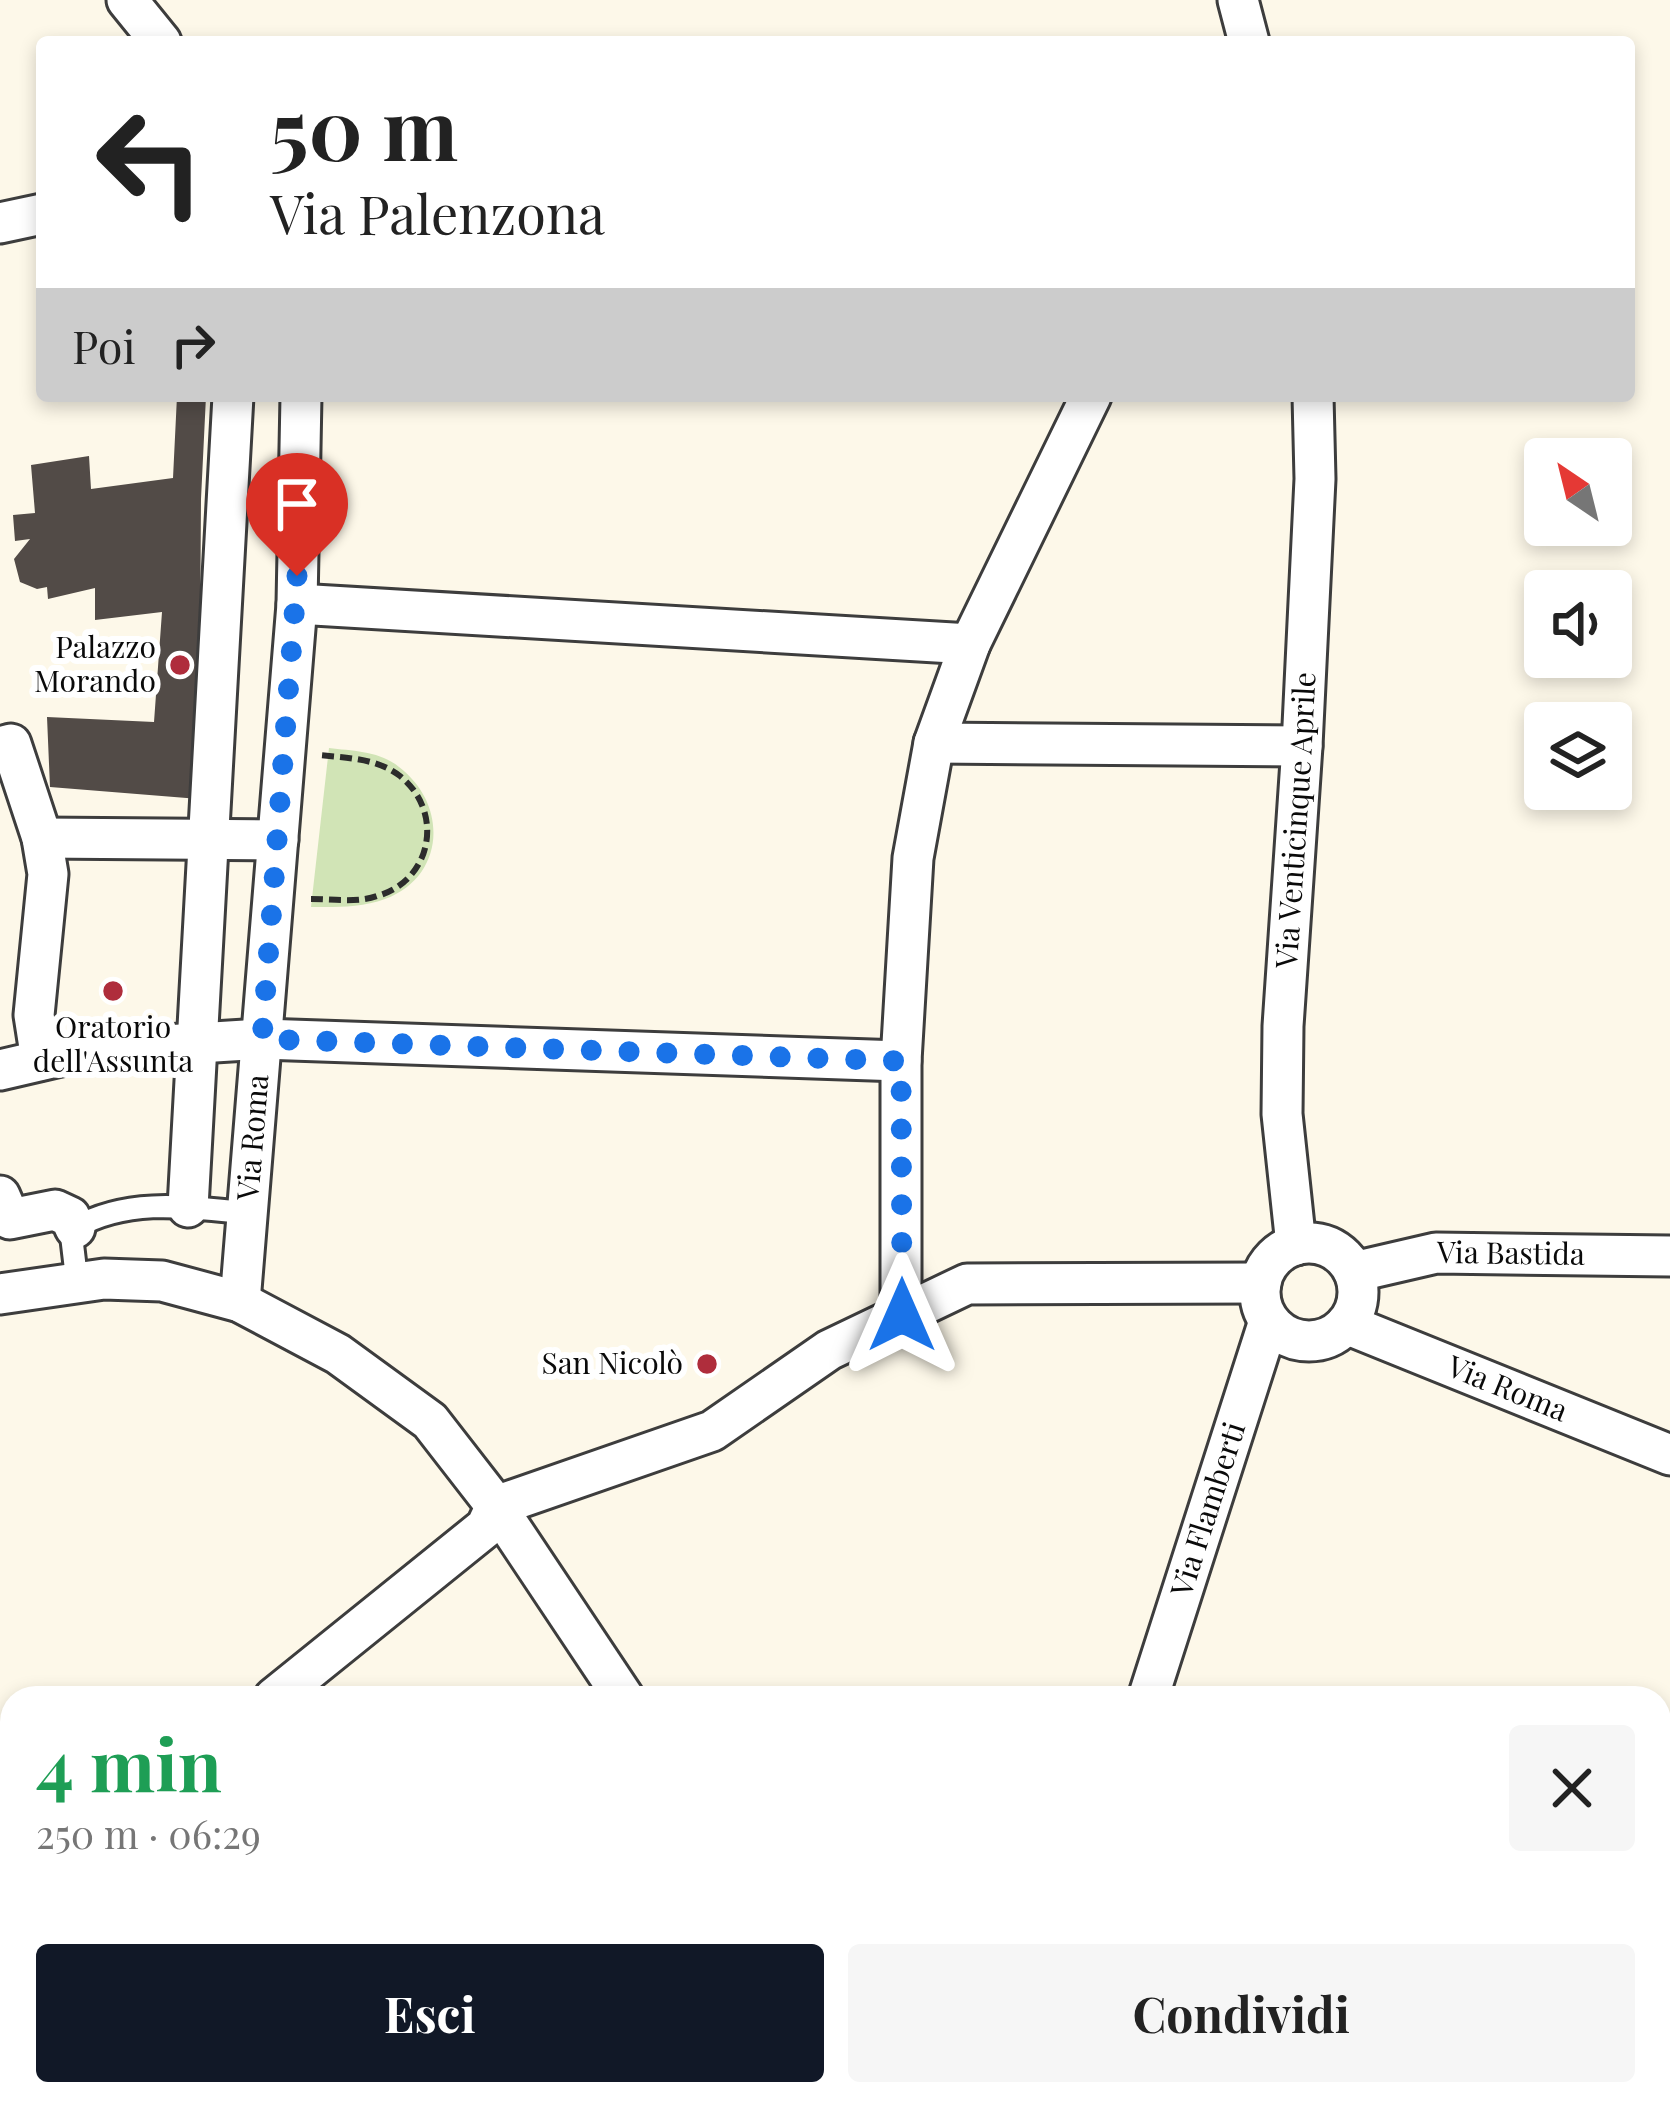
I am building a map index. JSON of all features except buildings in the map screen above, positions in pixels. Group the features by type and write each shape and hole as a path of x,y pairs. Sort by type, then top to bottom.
{"street":[{"path":"127,0 156,36"},
{"path":"1240,1 1248,36"},
{"path":"0,223 36,215"},
{"path":"188,1207 233,402"},
{"name":"Via Roma","path":"240,1302 297,604 301,402"},
{"path":"902,1315 901,1061 913,858 934,743 970,644 1088,402"},
{"name":"Via Venticinque Aprile","path":"1296,1245 1282,1114 1282,1048 1315,479 1312,402"},
{"path":"297,604 970,644"},
{"path":"934,743 1302,746"},
{"path":"0,747 11,744 43,838 47,874 34,1015 41,1060"},
{"path":"43,838 278,840"},
{"path":"0,1070 86,1050 262,1039 901,1061"},
{"path":"0,1196 10,1219 55,1210 70,1216 76,1228"},
{"path":"1310,1243 1336,1252 1354,1272 1358,1300 1335,1334 1306,1341 1292,1339 1265,1302 1273,1259 1296,1245 1310,1243"},
{"name":"Via Bastida","path":"1354,1272 1436,1253 1670,1256"},
{"path":"0,1294 104,1279 162,1281 240,1302 338,1354 430,1421 496,1505 616,1686"},
{"path":"289,1686 486,1527 496,1505 712,1432 829,1350 967,1284 1265,1302"},
{"name":"Via Flamberti","path":"1152,1686 1218,1481 1265,1302"},
{"name":"Via Roma","path":"1346,1324 1670,1455"}],"lane":[{"path":"77,1282 72,1240 76,1228 89,1220 140,1208 248,1213"}],"path":[{"path":"273,898 379,896 414,874 429,839 427,817 402,777 369,761 285,751"}],"green space":[{"path":"329,748 392,762 415,782 426,800 433,838 429,857 420,874 385,899 311,907"}],"place":[{"name":"Palazzo Morando","path":"180,665"},
{"name":"Oratorio dell'Assunta","path":"113,991"},
{"name":"San Nicolò","path":"707,1364"}],"route":[{"path":"297,576 262,1039 901,1061 902,1315"}]}
